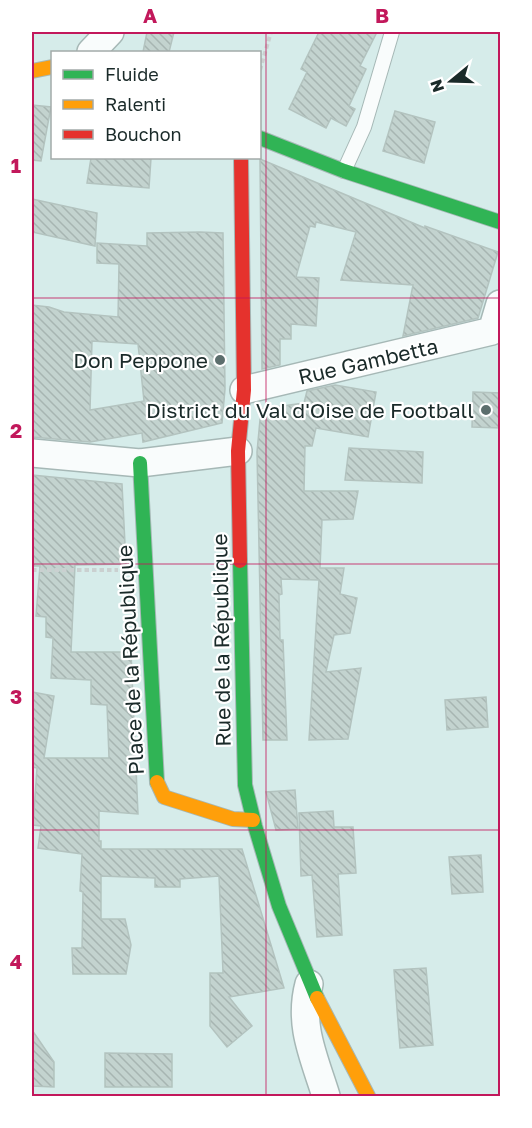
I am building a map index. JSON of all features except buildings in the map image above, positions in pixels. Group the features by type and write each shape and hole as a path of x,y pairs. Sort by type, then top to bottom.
{"street":[{"path":"92,51 110,32"},
{"path":"32,71 51,67"},
{"path":"261,138 344,171 501,222"},
{"name":"Rue de la République","path":"241,159 244,390 238,452 245,785 253,820 283,917 309,984 353,1072 368,1096"},
{"name":"Rue Gambetta","path":"244,390 492,332 501,304"},
{"path":"32,453 140,463 238,452"},
{"name":"Place de la République","path":"140,463 156,780 164,797 232,819 253,820"},
{"path":"309,984 305,1001 305,1026 326,1096"}],"lane":[{"path":"344,171 364,128 392,32"}],"path":[{"path":"261,67 271,32"},
{"path":"32,570 146,570"}],"traffic: fast":[{"path":"261,138 344,171 500,222"},
{"path":"140,463 157,782"},
{"path":"240,561 245,785 279,906 317,998"}],"traffic: slow":[{"path":"32,71 51,67"},
{"path":"157,782 164,797 233,819 253,820"},
{"path":"317,998 368,1096"}],"traffic: jam":[{"path":"240,561 238,451 244,390 241,159"}],"place":[{"name":"Don Peppone","path":"220,360"},
{"name":"District du Val d'Oise de Football","path":"486,410"}]}
